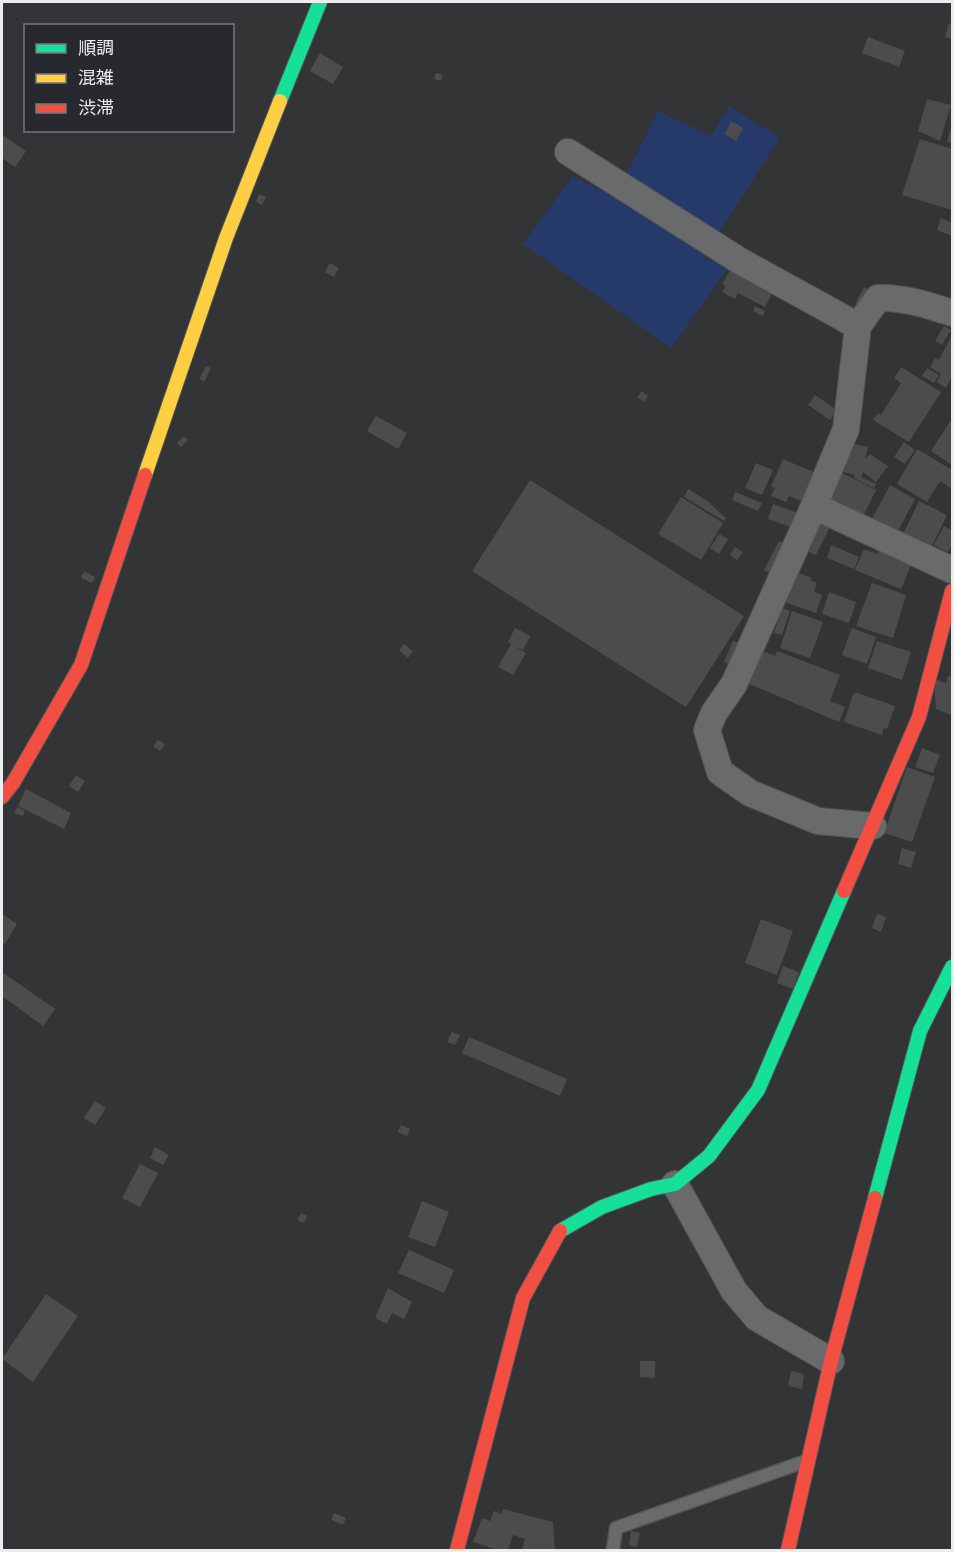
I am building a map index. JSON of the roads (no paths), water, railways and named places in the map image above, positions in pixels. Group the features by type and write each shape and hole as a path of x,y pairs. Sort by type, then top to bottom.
{"street":[{"path":"2,797 14,783 81,665 226,238 320,2"},
{"path":"568,152 740,261 858,326"},
{"path":"873,825 819,821 750,793 720,772 707,730 714,713 734,684 846,429 854,342 858,326 878,298 890,297 952,313"},
{"path":"814,506 952,570"},
{"path":"457,1551 523,1298 561,1229 602,1207 651,1189 675,1184 709,1156 758,1090 919,717 952,591"},
{"path":"788,1551 831,1361 920,1031 952,967"},
{"path":"675,1184 734,1291 758,1318 831,1361"}],"lane":[{"path":"613,1551 616,1528 809,1460"}]}
